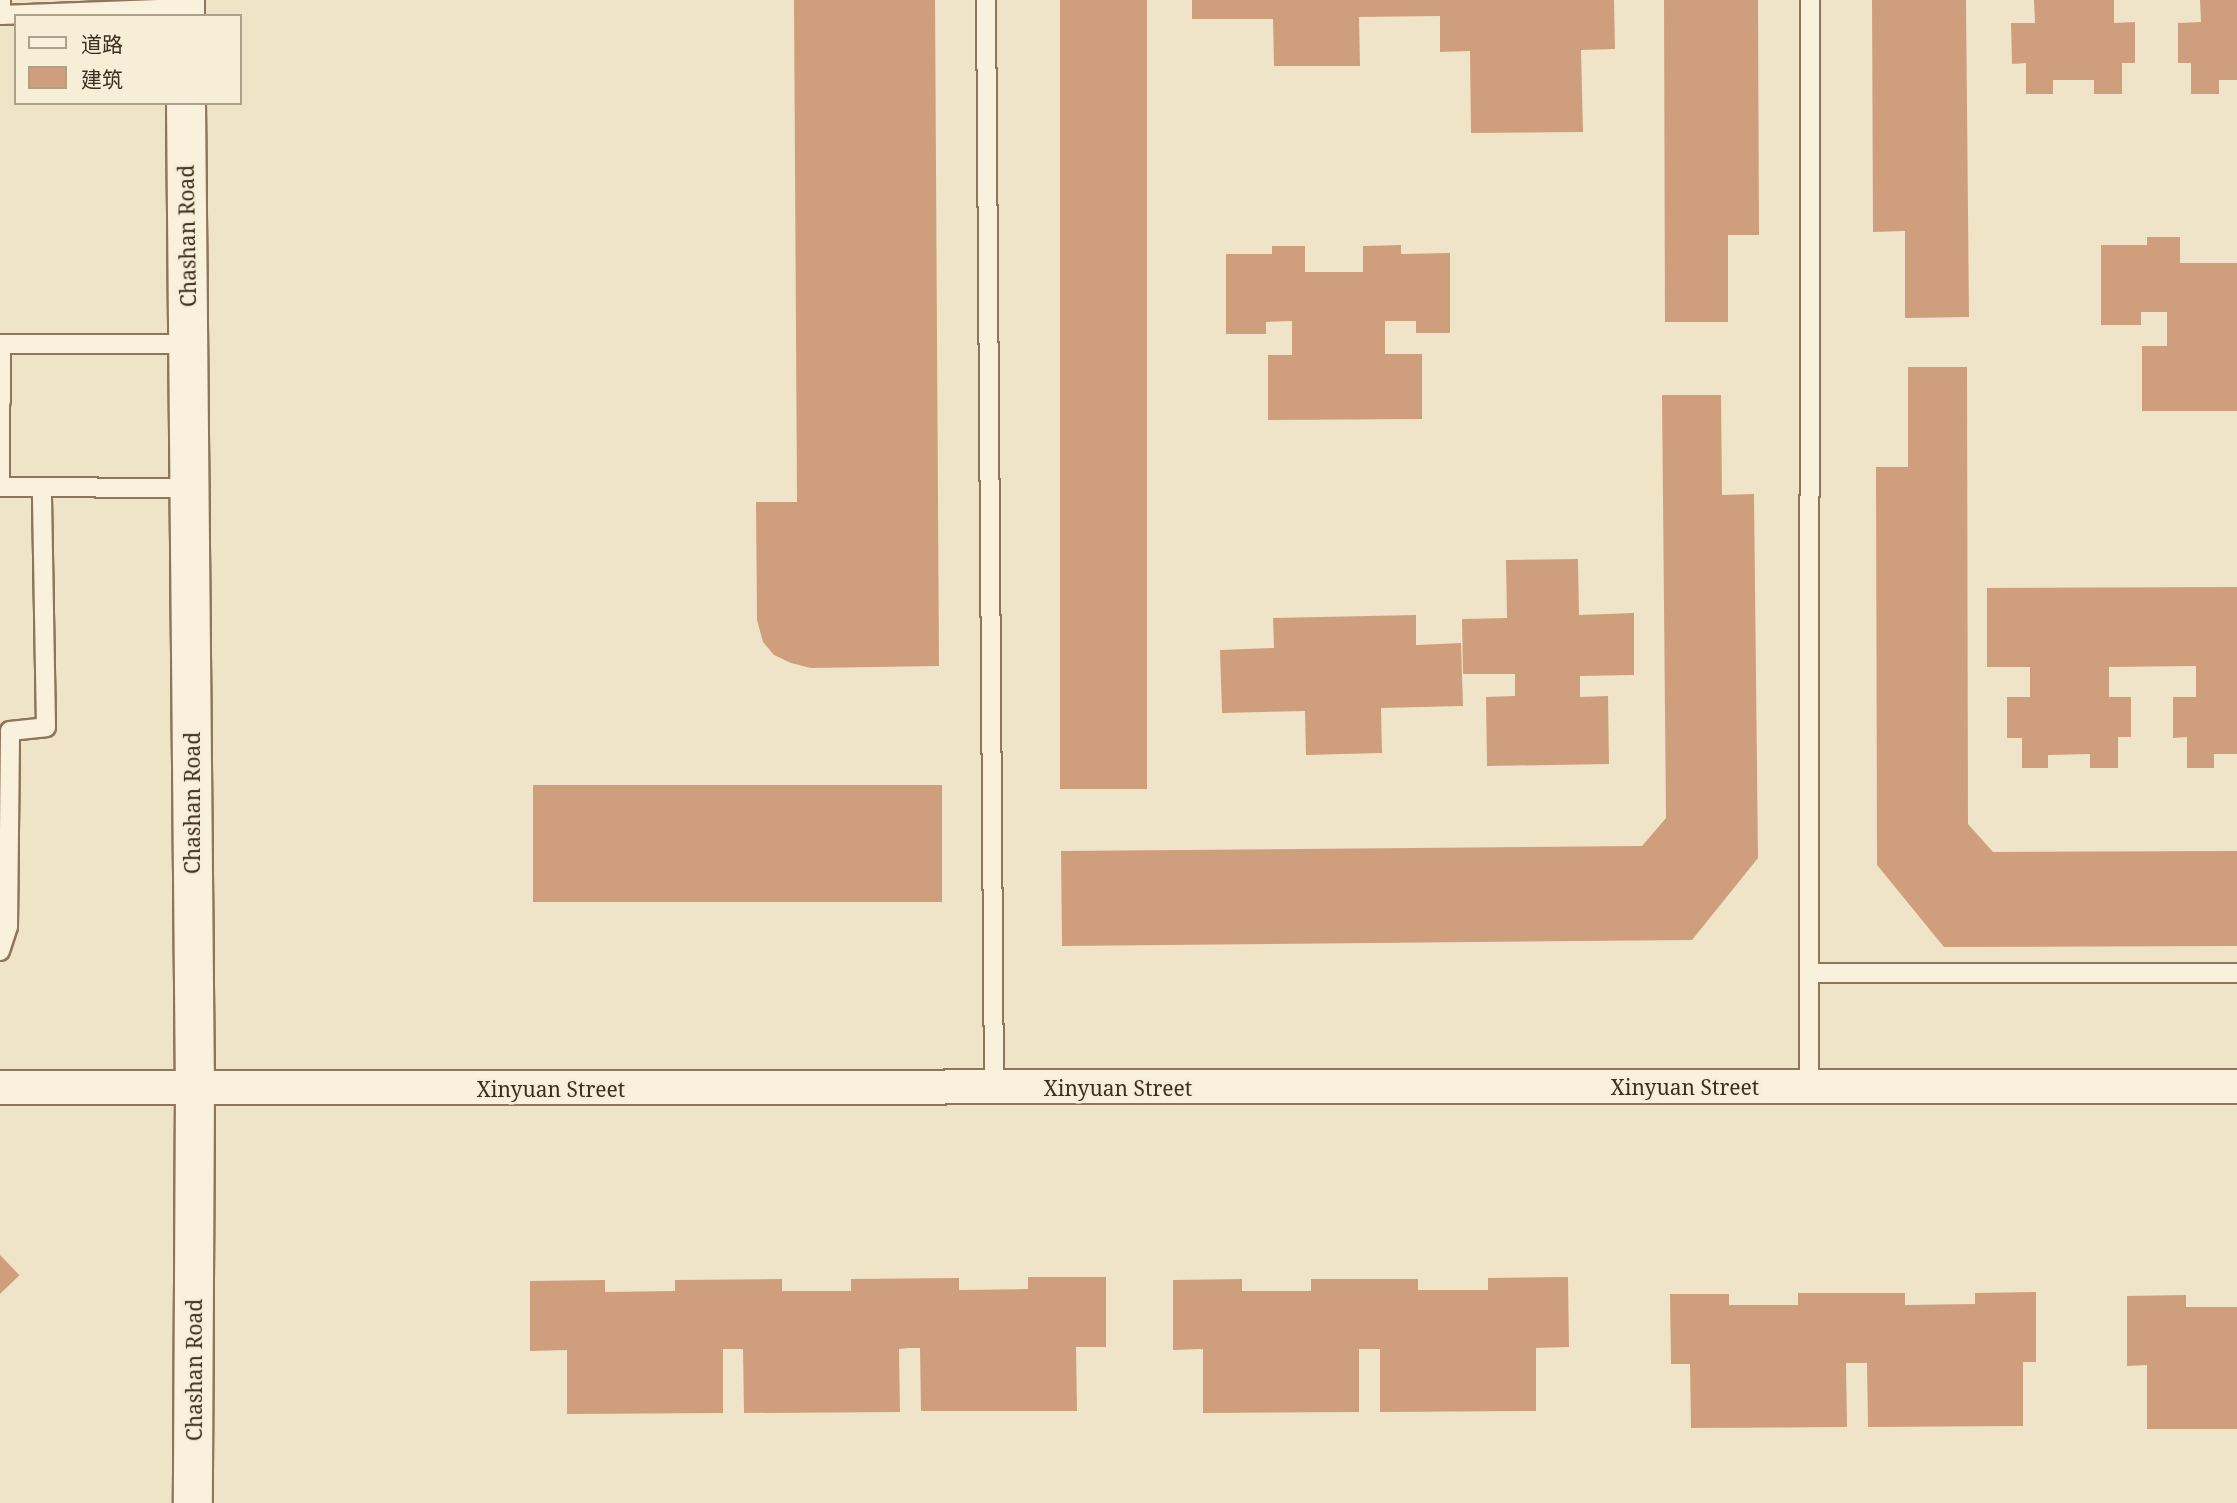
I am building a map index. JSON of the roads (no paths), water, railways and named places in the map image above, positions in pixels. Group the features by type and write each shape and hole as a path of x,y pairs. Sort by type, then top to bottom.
{"main road":[{"name":"Chashan Road","path":"186,105 195,1089 193,1503"}],"street":[{"name":"Xinyuan Street","path":"0,1087 995,1089 2237,1086"}],"lane":[{"path":"1,0 1,15 14,14"},
{"path":"986,0 995,1089"},
{"path":"1809,1087 1810,0"},
{"path":"19,14 185,5"},
{"path":"188,344 0,344 0,484 42,487 189,488"},
{"path":"0,951 8,926 10,731 46,727 42,487"},
{"path":"1809,973 2237,973"}]}
